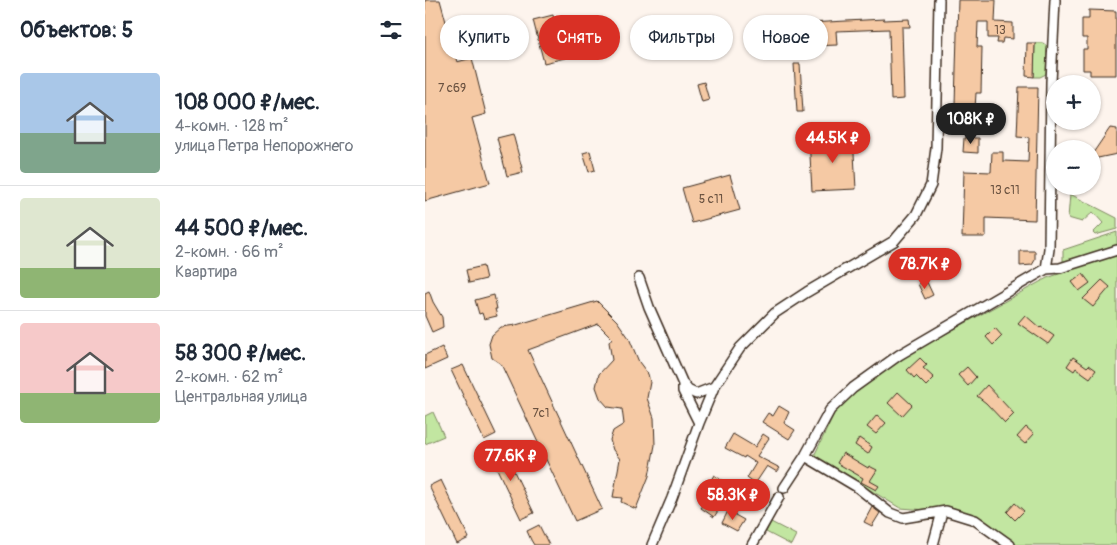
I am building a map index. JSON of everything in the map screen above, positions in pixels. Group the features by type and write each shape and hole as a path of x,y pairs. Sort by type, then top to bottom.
{"street":[{"path":"653,545 714,387 740,348 775,313 807,292 894,242 916,216 931,185 936,148 939,0"},
{"path":"1046,269 1049,249 1051,82 1055,0"},
{"path":"784,488 805,456 830,410 853,388 899,355 1046,269 1060,268 1117,250"},
{"path":"639,278 649,307 683,384 688,390 696,394 714,387"},
{"path":"683,384 683,391 699,423"},
{"path":"805,456 857,488 890,513 903,518 946,511 975,520 1010,545"},
{"path":"752,545 779,497"},
{"path":"933,545 942,512"}],"green space":[{"path":"1035,43 1043,43 1047,46 1046,74 1040,77 1034,77"},
{"path":"1070,195 1072,195 1117,218 1117,229 1095,235 1093,233 1103,223 1093,212 1082,222 1068,218"},
{"path":"1117,232 1117,246 1063,264 1063,250"},
{"path":"1117,254 1117,545 1016,545 970,513 900,508 814,456 843,395 900,359 1047,278"},
{"path":"433,412 444,436 425,444 425,416"},
{"path":"771,522 796,535 791,545 766,532"}],"building":[{"path":"425,0 440,0 444,15 440,15 440,60 456,60 457,62 472,60 486,114 472,118 490,183 425,201"},
{"path":"958,0 996,0 995,22 1013,23 1013,39 1003,38 1002,43 997,43 998,38 988,38 988,22 978,22 977,47 982,47 981,93 976,93 975,109 964,108 964,104 955,104"},
{"path":"1089,10 1116,11 1116,75 1090,75 1090,70 1083,70 1083,49 1087,49 1087,38 1082,38 1082,19 1089,19"},
{"path":"539,18 539,43 533,20"},
{"path":"909,19 910,27 902,27 904,99 891,100 889,29 836,31 837,45 828,45 828,22"},
{"path":"1027,43 1035,43 1034,77 1026,76"},
{"path":"543,60 557,60 544,63"},
{"path":"794,64 800,64 803,112 797,112"},
{"path":"704,82 709,100 702,102 697,84"},
{"path":"1019,87 1038,87 1035,220 986,218 986,237 962,237 964,171 991,172 992,152 1003,152 1003,161 1028,162 1029,137 1017,136"},
{"path":"1110,128 1117,129 1117,154 1101,157 1101,141"},
{"path":"513,134 523,172 507,176 497,138"},
{"path":"853,136 856,189 812,191 809,138"},
{"path":"964,138 978,138 978,153 963,152"},
{"path":"590,151 595,170 589,172 583,153"},
{"path":"730,175 740,210 692,223 682,188"},
{"path":"1020,251 1035,251 1035,260 1032,265 1020,266"},
{"path":"483,266 486,279 469,283 466,270"},
{"path":"1083,274 1090,283 1079,291 1072,282"},
{"path":"926,280 933,295 925,299 918,284"},
{"path":"1102,280 1110,287 1093,307 1083,299"},
{"path":"429,291 442,317 443,327 432,332 425,316 425,293"},
{"path":"494,295 497,316 484,319 482,313 479,314 475,300"},
{"path":"597,301 617,321 629,338 639,362 648,374 650,382 647,398 654,418 655,445 649,476 636,509 621,502 622,498 613,497 620,459 613,450 610,440 613,431 624,424 622,409 608,407 600,398 596,387 599,374 612,360 609,342 612,338 598,324 528,350 602,509 575,521 501,364 492,358 489,344 492,335 501,327 516,325"},
{"path":"1025,315 1040,328 1054,336 1048,344 1018,323"},
{"path":"995,328 1002,336 993,345 986,337"},
{"path":"442,347 447,359 425,369 425,355"},
{"path":"1073,357 1087,367 1089,365 1096,370 1090,378 1076,368 1074,371 1067,366"},
{"path":"920,358 927,365 923,368 934,378 926,386 916,376 914,378 907,370"},
{"path":"463,365 496,434 484,440 451,370"},
{"path":"967,367 976,377 968,386 958,375"},
{"path":"987,385 1014,414 1005,423 977,396"},
{"path":"898,392 912,405 902,416 888,403"},
{"path":"779,406 789,412 784,423 795,430 789,439 762,422 768,413 773,416"},
{"path":"877,415 886,423 876,434 867,427"},
{"path":"1026,427 1034,434 1025,444 1017,437"},
{"path":"733,434 755,447 763,434 769,438 757,456 780,468 777,472 767,466 755,484 747,478 756,463 745,456 744,458 725,448"},
{"path":"859,438 872,447 868,454 855,445"},
{"path":"501,444 534,513 521,519 488,450"},
{"path":"843,453 868,468 869,466 877,470 870,481 879,486 876,490 861,482 863,478 837,463"},
{"path":"714,475 733,488 714,517 701,508 714,489 708,485"},
{"path":"441,480 469,538 457,544 429,486"},
{"path":"745,493 753,497 746,509 738,504"},
{"path":"1015,503 1024,511 1015,520 1007,512"},
{"path":"872,507 880,513 872,526 864,522"},
{"path":"728,511 744,520 737,531 722,523"},
{"path":"539,525 549,545 534,545 531,540 527,531"}]}
